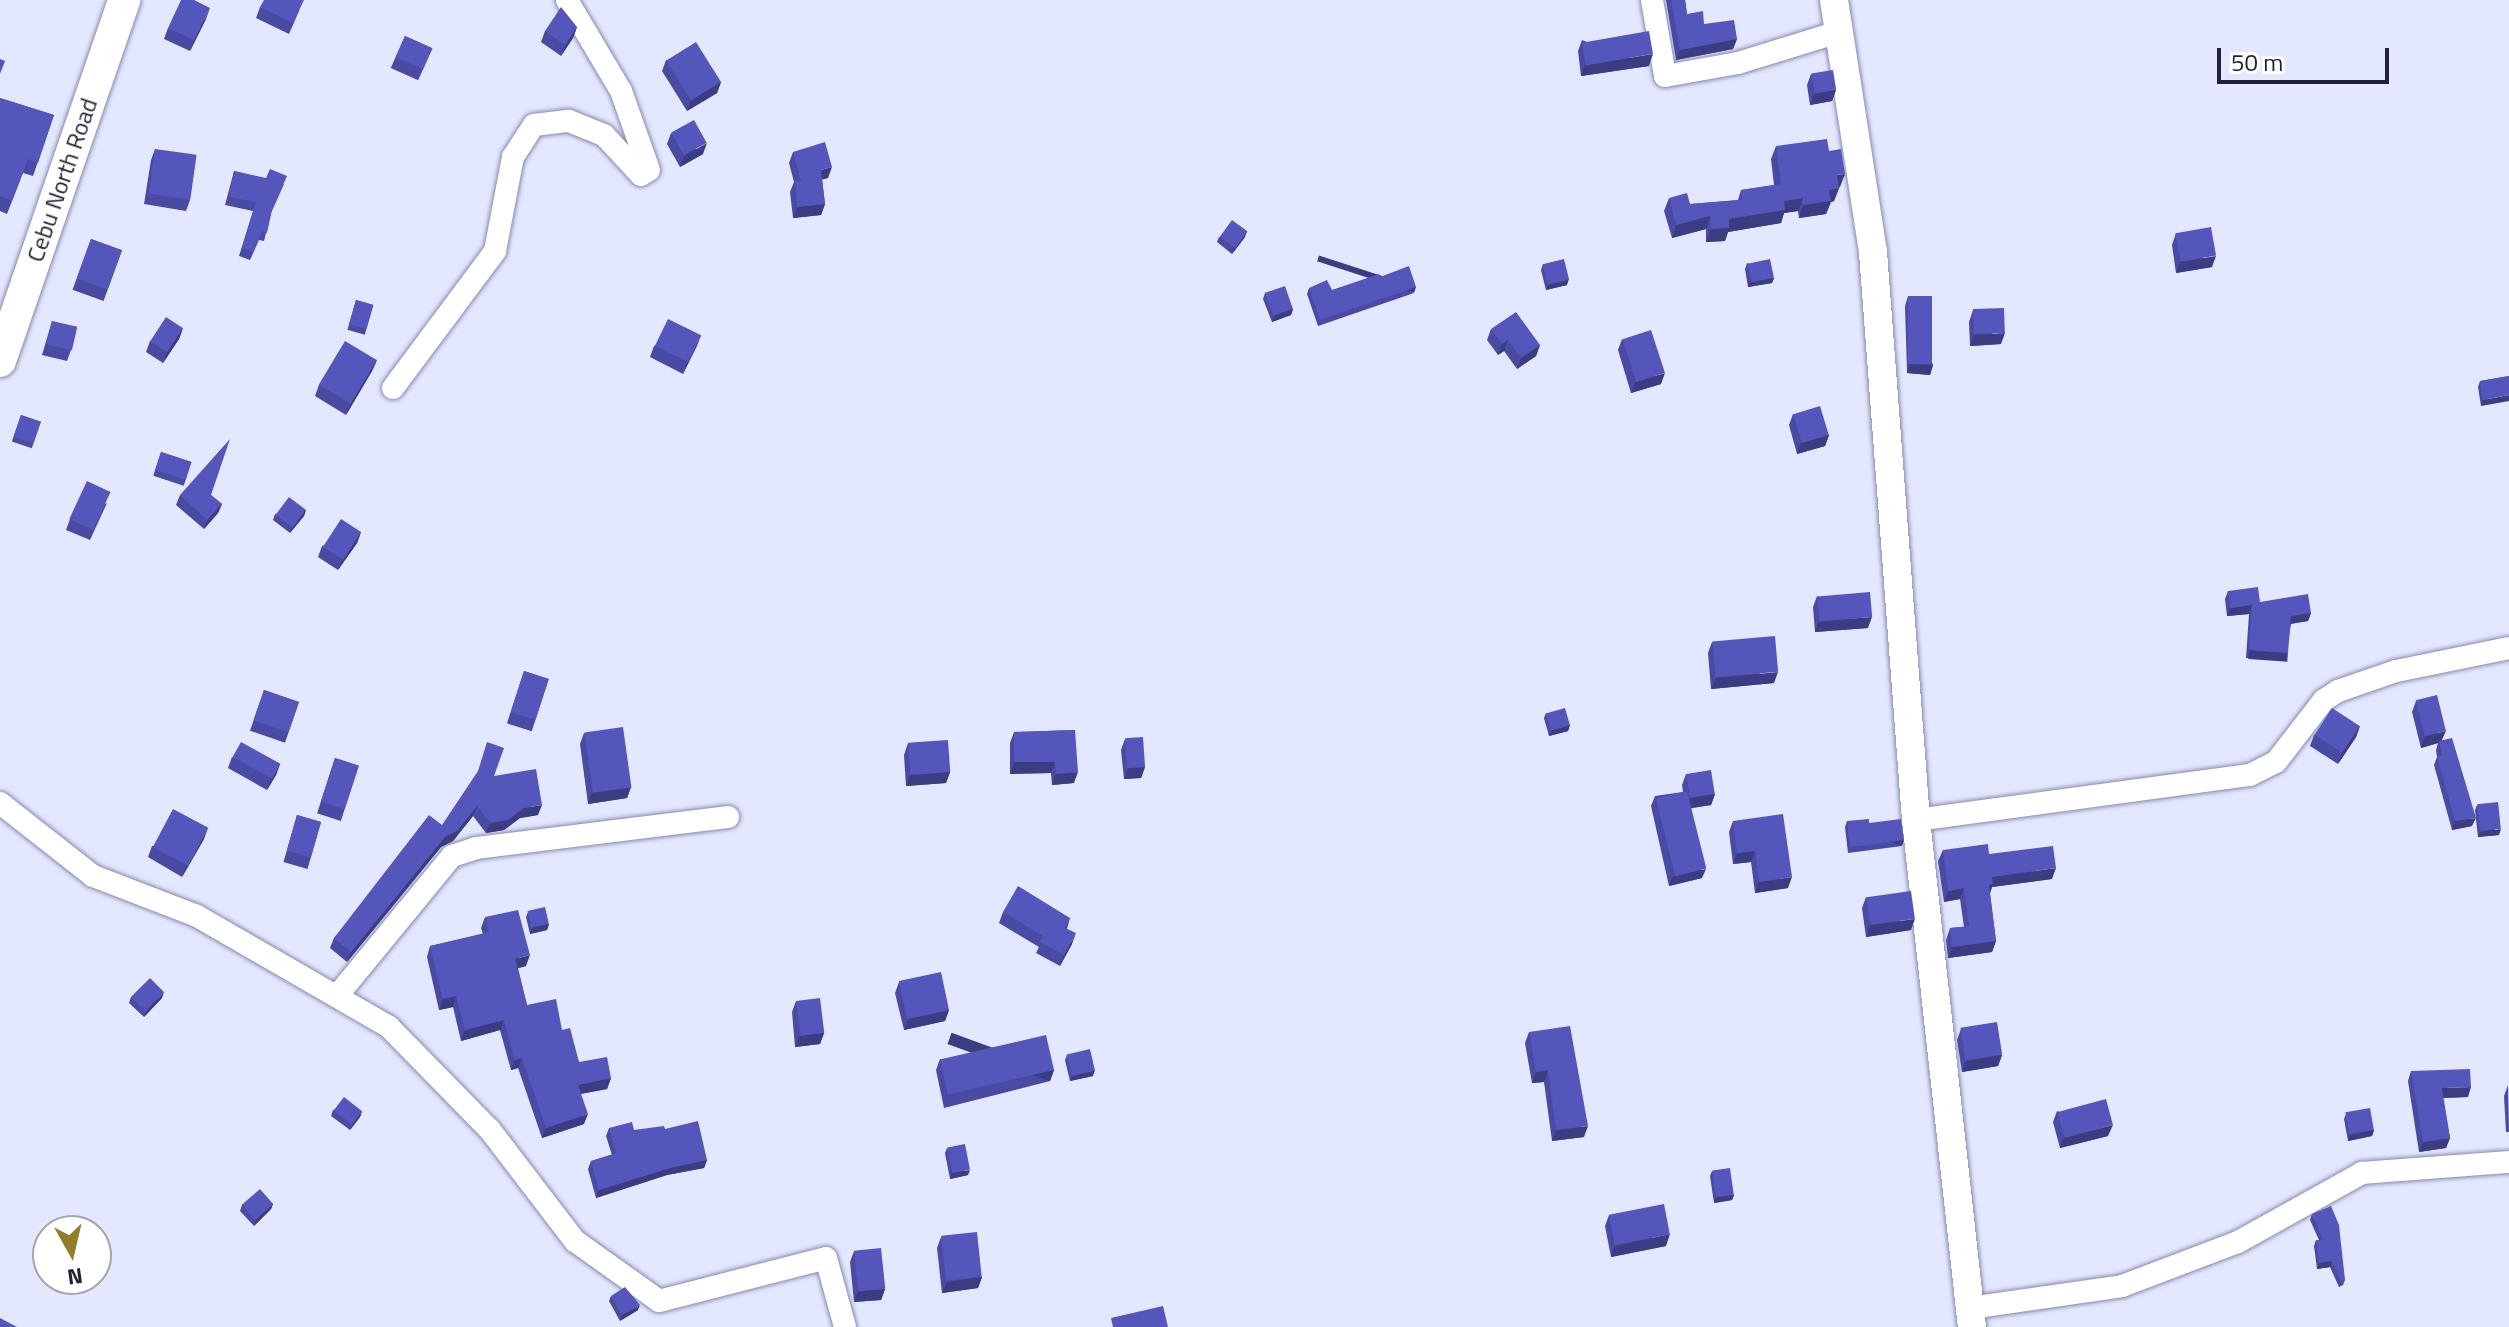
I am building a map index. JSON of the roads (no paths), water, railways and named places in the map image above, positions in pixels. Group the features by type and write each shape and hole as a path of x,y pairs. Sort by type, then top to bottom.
{"main road":[{"name":"Cebu North Road","path":"0,361 124,0"}],"street":[{"path":"393,388 495,251 513,157 534,125 569,121 604,135 641,175 649,170 621,91 567,0"},
{"path":"1652,0 1665,76 1738,63 1839,32"},
{"path":"1834,0 1873,252 1916,820 1971,1318 2122,1286 2238,1242 2362,1173 2509,1162"},
{"path":"1916,820 2250,775 2276,762 2312,712 2338,691 2396,671 2509,648"},
{"path":"0,803 93,876 197,916 389,1027 490,1130 575,1241 659,1301 826,1258 845,1327"},
{"path":"337,996 452,856 476,848 728,817"}]}
